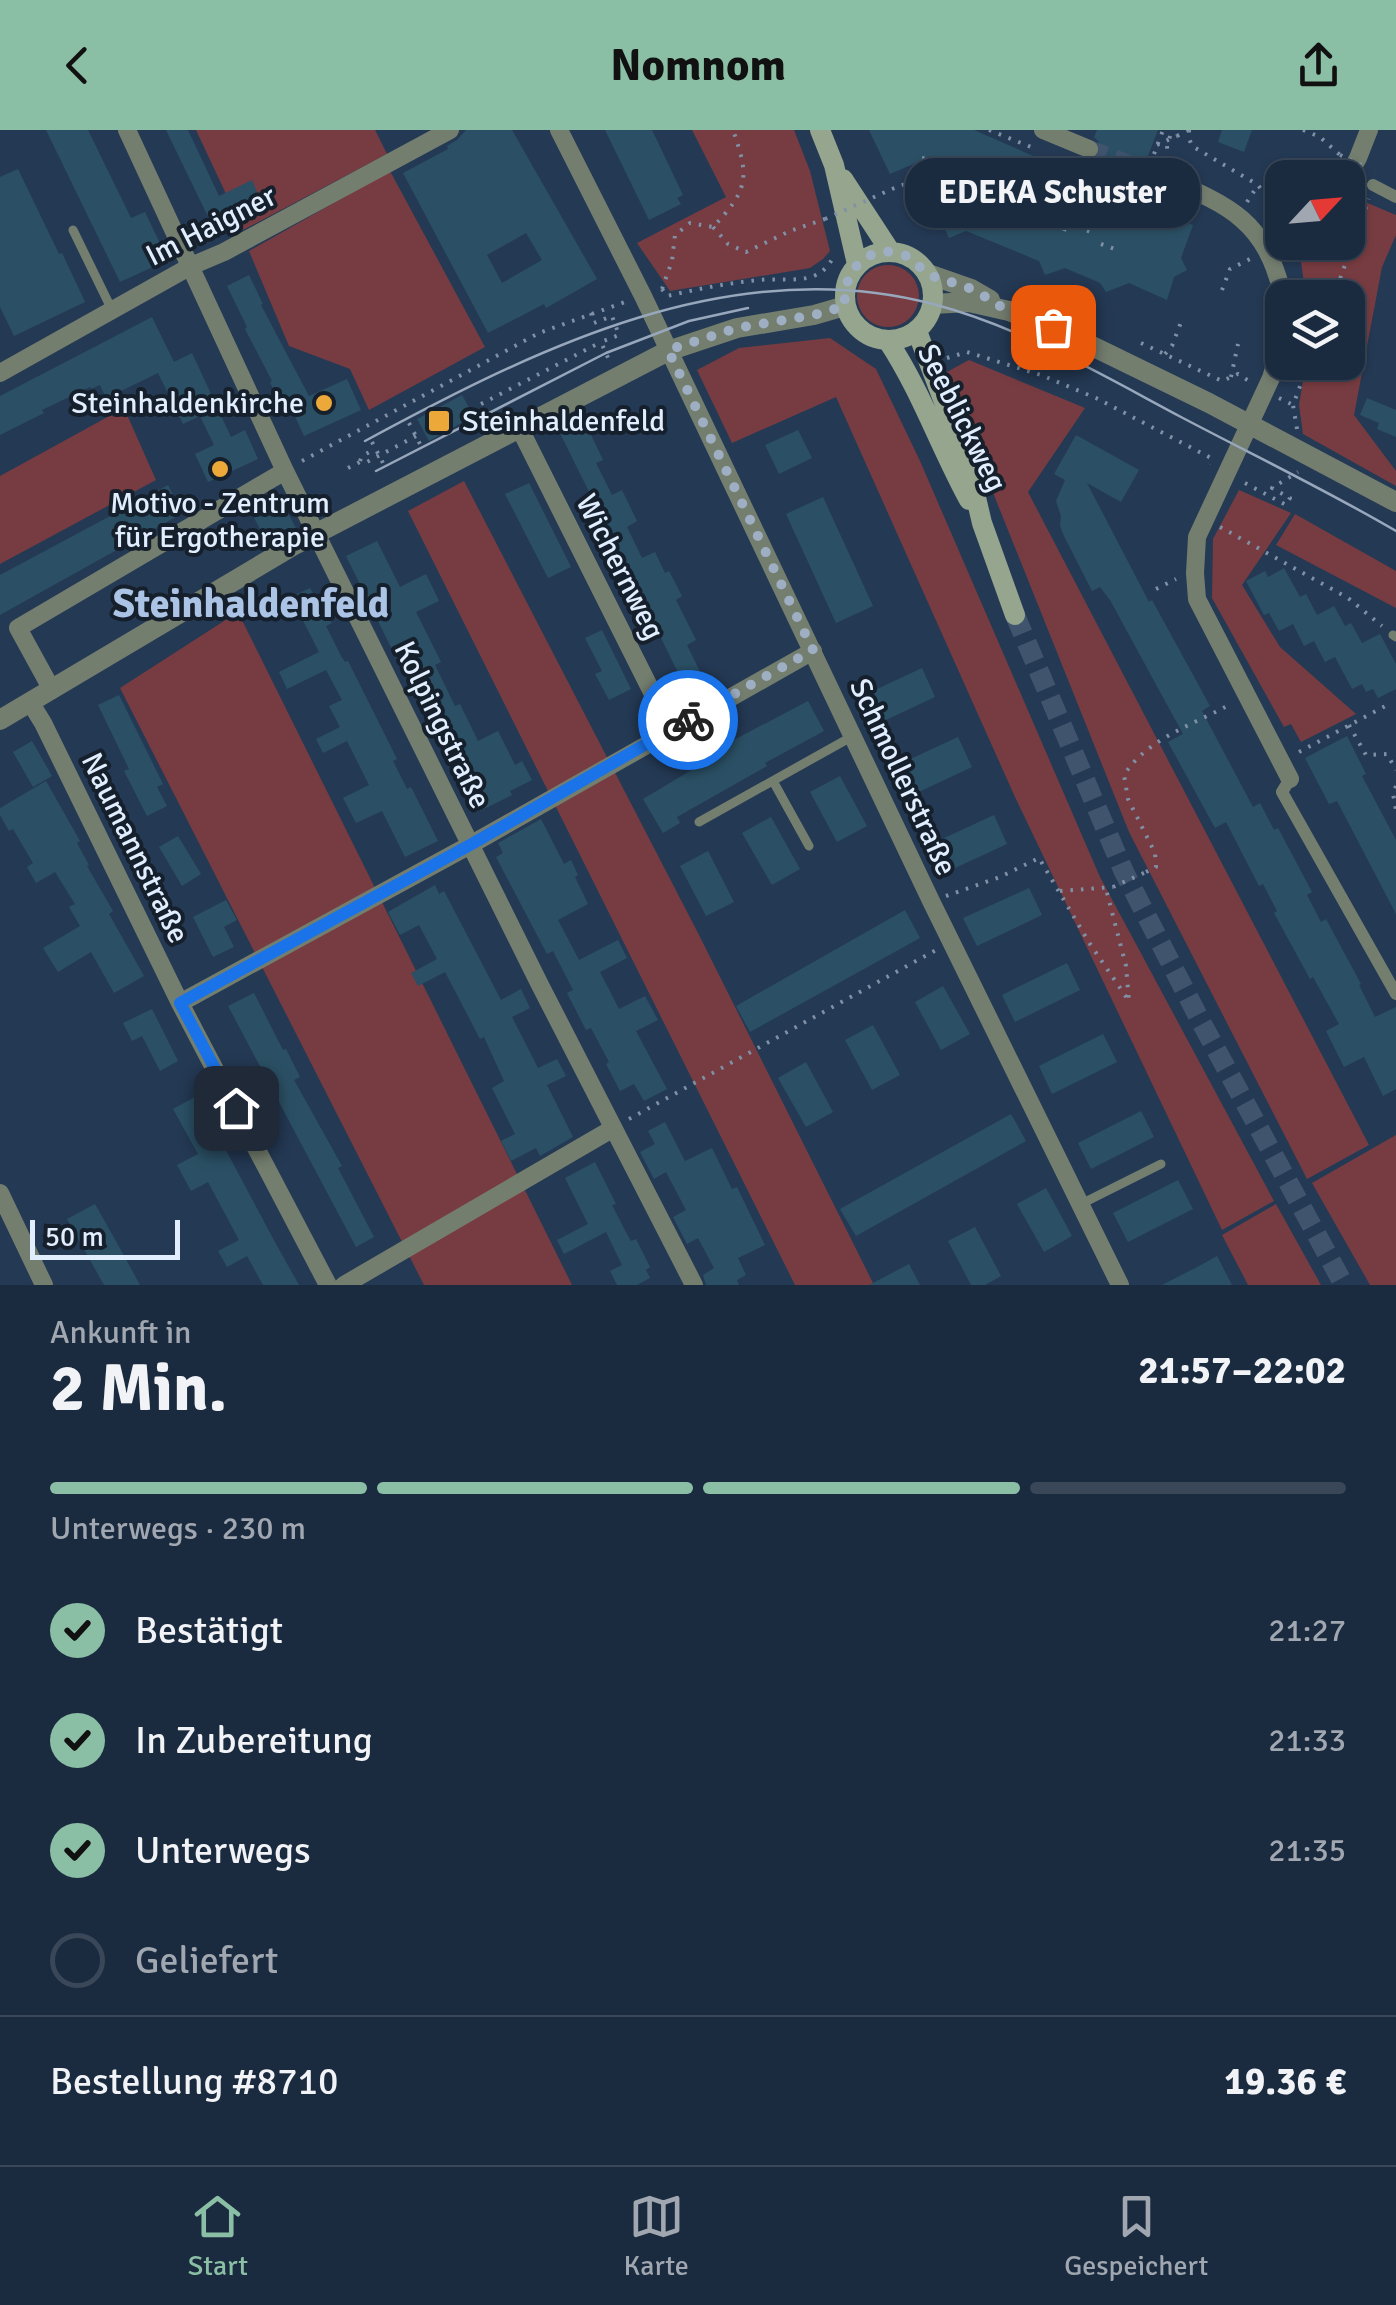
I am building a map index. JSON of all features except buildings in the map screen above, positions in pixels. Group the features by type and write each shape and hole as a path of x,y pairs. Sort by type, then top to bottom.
{"main road":[{"path":"820,130 834,164 857,264"},
{"path":"834,164 890,251"},
{"path":"890,251 918,262 933,288 929,315 917,331 888,340 869,336 854,324 845,306 844,289 857,264 872,254 890,251"},
{"name":"Seeblickweg","path":"917,331 969,468 982,523 1014,615"},
{"name":"Seeblickweg","path":"888,340 910,374 950,464 982,523"}],"street":[{"name":"Kolpingstraße","path":"126,130 285,471 694,1285"},
{"name":"Schmollerstraße","path":"559,130 644,296 852,736 1120,1285"},
{"path":"1044,130 1089,149"},
{"path":"1357,160 1368,130"},
{"name":"Im Haigner","path":"0,373 190,266 224,252 447,131"},
{"path":"1150,172 1222,205 1265,238"},
{"path":"1372,185 1396,197"},
{"path":"928,274 1053,327 1248,423 1396,502"},
{"path":"932,304 969,302 1009,310"},
{"path":"0,720 317,533 668,350 737,328 845,306"},
{"path":"1270,380 1248,423 1232,476 1198,538 1198,599 1290,778 1282,792 1396,994"},
{"name":"Wichernweg","path":"520,429 671,730"},
{"path":"52,690 18,628 285,471"},
{"path":"180,1003 470,845 813,650"},
{"name":"Naumannstraße","path":"30,702 180,1003 328,1285"},
{"path":"344,1285 612,1128"},
{"path":"0,1193 44,1285"}],"lane":[{"path":"73,230 112,310"},
{"path":"699,822 852,736"},
{"path":"772,780 809,846"},
{"path":"1081,1204 1162,1164"}],"path":[{"path":"713,226 741,192 744,161 734,130"},
{"path":"1163,130 1157,146 1189,130 1192,146 1258,185 1265,195"},
{"path":"1171,182 1166,146 1172,130"},
{"path":"1303,130 1366,167"},
{"path":"922,158 934,160 940,172 952,180"},
{"path":"908,184 911,173 932,164"},
{"path":"850,229 838,232 835,256 828,268 815,276 729,283 667,296 662,288 672,261 675,235 690,223 713,226 728,244 746,252 940,172"},
{"path":"1340,280 1372,185"},
{"path":"1064,231 1068,220 1095,232"},
{"path":"1101,244 1120,251"},
{"path":"1222,290 1230,269 1265,252"},
{"path":"285,471 538,334 644,296"},
{"path":"480,404 619,335 612,316 594,322 591,313"},
{"path":"1166,354 1181,322"},
{"path":"601,342 610,361"},
{"path":"1141,343 1222,381"},
{"path":"1231,377 1238,344"},
{"path":"929,366 967,352 1041,375 1096,398 1211,458 1208,464 1286,505 1290,498 1272,488 1302,470"},
{"path":"1293,446 1298,427 1293,405 1302,380"},
{"path":"409,424 420,444"},
{"path":"348,468 416,436"},
{"path":"360,462 374,446 383,463"},
{"path":"1204,522 1348,598 1395,636"},
{"path":"1060,892 1114,887 1156,867 1155,854 1128,799 1124,775 1135,758 1153,745 1246,695"},
{"path":"1282,761 1391,703"},
{"path":"1349,725 1366,754 1387,754 1396,770"},
{"path":"1396,786 1396,810"},
{"path":"931,900 1000,878 1040,858 1090,944 1130,1001 1126,966 1106,889"},
{"path":"612,1128 952,942"}],"shaded area":[{"path":"196,130 375,130 387,154 243,230"},
{"path":"692,130 794,130 810,171 830,251 823,259 810,268 670,291 637,243 726,197"},
{"path":"390,171 485,347 369,410 350,369 289,346 249,251"},
{"path":"1365,202 1396,215 1396,235 1382,267 1365,357 1365,280 1304,280 1301,262 1365,260"},
{"path":"888,265 910,274 919,296 910,318 888,327 866,318 857,296 866,274"},
{"path":"830,338 876,369 920,461 1100,877 1274,1201 1222,1230 1015,797 836,397 732,443 697,370 739,348"},
{"path":"969,360 1085,408 1028,492 1369,1145 1307,1179 1129,832 945,373"},
{"path":"1303,380 1361,380 1354,415 1396,471 1396,486 1303,434 1299,405"},
{"path":"124,408 156,480 0,564 0,476"},
{"path":"464,481 698,933 874,1285 795,1285 408,511"},
{"path":"1239,490 1291,513 1242,585 1280,647 1356,714 1301,742 1291,724 1284,727 1212,598 1213,539"},
{"path":"1295,514 1396,571 1396,608 1276,545"},
{"path":"238,612 572,1285 424,1285 120,688"},
{"path":"1396,1135 1396,1285 1370,1285 1312,1183"},
{"path":"1276,1204 1321,1285 1248,1285 1222,1235"}],"tunnel":[{"path":"1089,149 1150,172"},
{"path":"1015,615 1124,872 1344,1285"}],"tram line":[{"path":"365,441 498,373 638,318 710,300 784,290 858,291 933,304 998,325 1091,369 1396,531"},
{"path":"376,471 606,353 689,321 748,308"}],"way so far":[{"path":"688,720 813,650 668,350 737,328 845,306 844,289 857,264 872,254 890,251 905,254 928,274 1053,327"}],"place":[{"name":"EDEKA Schuster","path":"1053,327"},
{"name":"Steinhaldenkirche","path":"324,403"},
{"name":"Steinhaldenfeld","path":"439,421"},
{"name":"Motivo - Zentrum für Ergotherapie","path":"220,469"}],"district":[{"name":"Steinhaldenfeld","path":"251,604"}],"route":[{"path":"236,1108 180,1003 470,845 688,720"}]}
